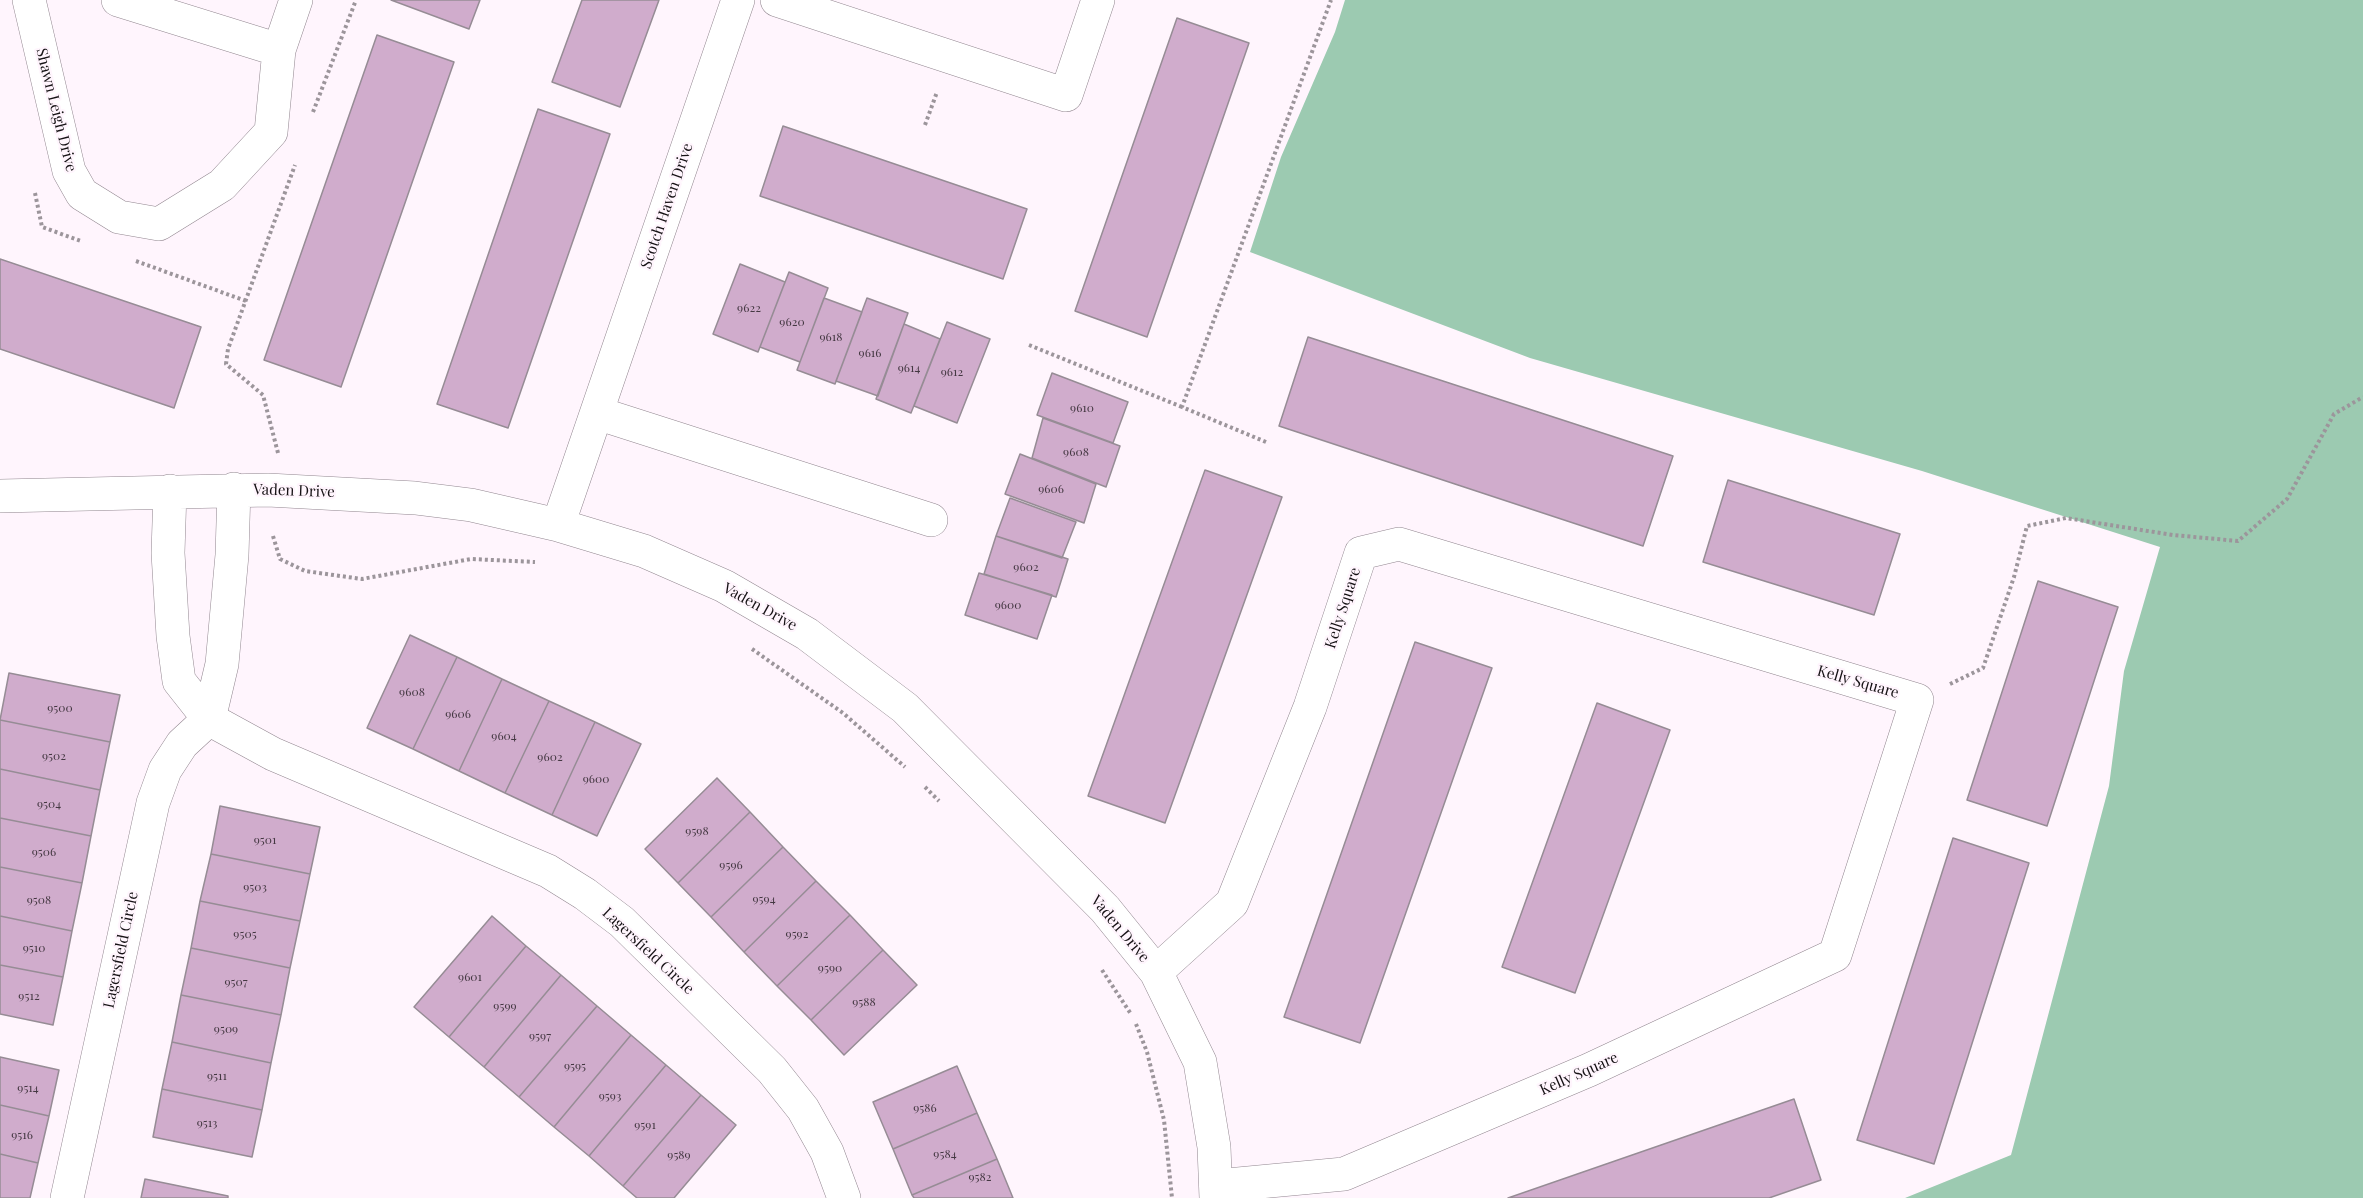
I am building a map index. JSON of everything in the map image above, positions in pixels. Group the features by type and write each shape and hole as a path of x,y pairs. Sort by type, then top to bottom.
{"street":[{"name":"Shawn Leigh Drive","path":"29,0 69,171 82,194 120,217 159,224 222,185 271,132 279,50 296,0"},
{"path":"118,0 279,50"},
{"name":"Scotch Haven Drive","path":"558,525 738,0"},
{"path":"777,0 1066,95 1098,0"},
{"path":"597,413 931,520"},
{"path":"209,719 222,664 232,555 234,489"},
{"name":"Vaden Drive","path":"0,496 234,489 415,498 471,505 558,525 644,551 714,582 807,634 904,708 1105,909 1156,972 1200,1062 1212,1125 1217,1192"},
{"name":"Lagersfield Circle","path":"170,491 168,553 173,636 179,681 209,719 273,754 548,872 585,894 621,922 772,1070 803,1109 823,1143 844,1198"},
{"name":"Kelly Square","path":"1156,972 1232,903 1310,707 1361,553 1399,544 1917,700 1835,955 1589,1070 1344,1174 1217,1192"},
{"name":"Lagersfield Circle","path":"67,1198 153,802 165,770 182,744 209,719"}],"path":[{"path":"310,122 356,0"},
{"path":"1182,406 1331,0"},
{"path":"298,156 228,349 226,364 263,394 278,452 268,490 269,525 280,559 304,571 362,579 471,560 544,563"},
{"path":"1029,345 1266,442"},
{"path":"1917,700 1983,668 2014,577 2027,526 2066,518 2174,535 2238,541 2287,499 2334,414 2363,397"},
{"path":"751,648 843,713 912,773"},
{"path":"919,780 946,808"},
{"path":"1098,964 1132,1014 1147,1052 1164,1120 1172,1198"}],"green space":[{"path":"1345,0 2363,0 2363,1198 1905,1198 2011,1155 2109,786 2124,671 2160,547 1922,471 1530,358 1250,252 1281,157 1335,32"}],"building":[{"path":"391,0 480,0 469,29"},
{"path":"582,0 659,0 620,107 552,82"},
{"path":"1177,18 1249,43 1147,337 1075,311"},
{"path":"377,35 454,62 341,387 264,360"},
{"path":"538,109 610,134 508,428 437,404"},
{"path":"783,126 1027,209 1003,279 760,196"},
{"path":"0,259 201,327 174,408 0,349"},
{"path":"740,264 785,282 758,352 713,334"},
{"path":"789,272 828,288 800,362 760,347"},
{"path":"824,298 862,312 835,384 797,370"},
{"path":"867,298 908,313 878,396 836,381"},
{"path":"947,322 990,339 957,423 914,406"},
{"path":"904,324 940,339 911,413 876,399"},
{"path":"1308,337 1673,456 1643,546 1279,426"},
{"path":"1052,373 1128,402 1113,443 1037,415"},
{"path":"1043,418 1120,446 1106,487 1032,458"},
{"path":"1020,454 1096,484 1084,523 1005,494"},
{"path":"1205,470 1282,497 1165,823 1088,796"},
{"path":"1728,480 1900,534 1874,615 1703,562"},
{"path":"1010,498 1076,522 1062,558 996,536"},
{"path":"996,536 1068,559 1056,597 984,574"},
{"path":"979,573 1052,595 1037,639 965,615"},
{"path":"2038,581 2118,607 2047,826 1967,800"},
{"path":"410,635 457,657 413,749 367,728"},
{"path":"1415,642 1492,668 1360,1043 1284,1017"},
{"path":"457,657 502,679 459,771 413,749"},
{"path":"9,673 120,695 110,742 0,720"},
{"path":"502,679 549,701 505,793 459,771"},
{"path":"549,701 595,722 552,815 505,793"},
{"path":"1597,703 1670,730 1575,993 1502,967"},
{"path":"0,720 110,742 100,790 0,769"},
{"path":"595,722 641,744 597,836 552,815"},
{"path":"0,769 100,790 91,836 0,818"},
{"path":"717,778 750,812 678,883 645,849"},
{"path":"220,806 320,827 310,874 211,854"},
{"path":"750,812 783,847 711,917 678,883"},
{"path":"0,818 91,836 82,883 0,867"},
{"path":"1953,838 2029,863 1934,1164 1857,1140"},
{"path":"783,847 816,881 744,952 711,917"},
{"path":"211,854 310,874 300,921 200,901"},
{"path":"0,867 82,883 72,931 0,916"},
{"path":"816,881 850,915 777,986 744,952"},
{"path":"200,901 300,921 290,968 191,948"},
{"path":"850,915 883,950 811,1020 777,986"},
{"path":"0,916 72,931 63,977 0,965"},
{"path":"492,916 526,946 449,1037 414,1007"},
{"path":"526,946 561,975 484,1067 449,1037"},
{"path":"191,948 290,968 281,1015 181,995"},
{"path":"883,950 917,985 844,1055 811,1020"},
{"path":"0,965 63,977 53,1025 0,1014"},
{"path":"561,975 597,1006 519,1097 484,1067"},
{"path":"181,995 281,1015 271,1063 172,1042"},
{"path":"597,1006 631,1035 554,1127 519,1097"},
{"path":"631,1035 666,1065 589,1156 554,1127"},
{"path":"172,1042 271,1063 262,1110 162,1089"},
{"path":"0,1057 59,1070 49,1116 0,1105"},
{"path":"666,1065 701,1095 623,1186 589,1156"},
{"path":"957,1066 977,1113 893,1149 873,1102"},
{"path":"162,1089 262,1110 252,1157 153,1137"},
{"path":"701,1095 736,1125 674,1198 637,1198 623,1186"},
{"path":"1794,1099 1821,1180 1769,1198 1508,1198"},
{"path":"0,1105 49,1116 38,1163 0,1154"},
{"path":"977,1113 997,1159 912,1195 893,1149"},
{"path":"0,1154 38,1163 30,1198 0,1198"},
{"path":"997,1159 1013,1198 914,1198 912,1195"},
{"path":"145,1179 228,1196 228,1198 141,1198"}]}
